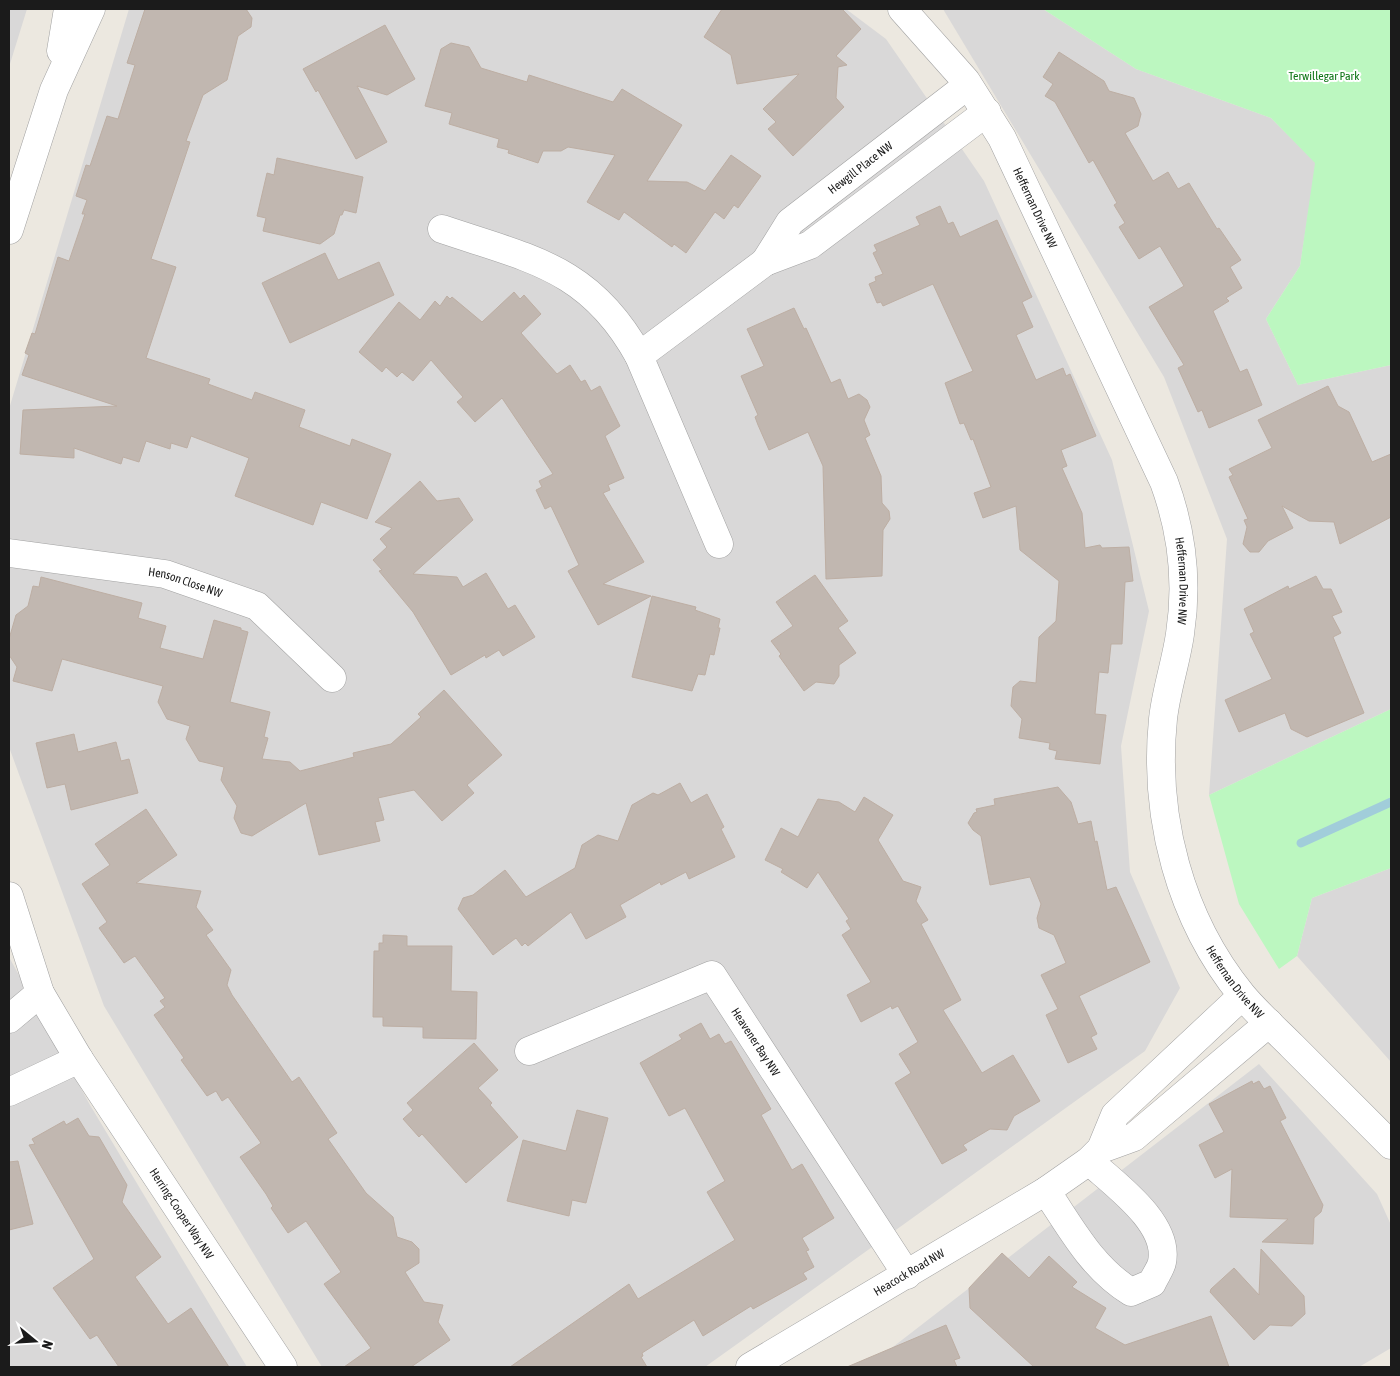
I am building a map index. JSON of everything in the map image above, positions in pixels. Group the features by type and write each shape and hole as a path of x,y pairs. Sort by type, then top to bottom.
{"street":[{"path":"54,90 68,9"},
{"path":"9,230 54,90 91,9"},
{"name":"Heffernan Drive NW","path":"902,9 941,52 987,112 1019,171 1164,482 1174,508 1185,576 1180,634 1163,717 1161,750 1164,804 1176,871 1189,909 1210,950 1242,996 1391,1145"},
{"name":"Hewgill Place NW","path":"765,262 790,222 968,85"},
{"name":"Hewgill Place NW","path":"639,356 765,262 810,245 987,112"},
{"path":"442,229 544,264 565,275 610,311 625,330 639,356 719,544"},
{"name":"Henson Close NW","path":"9,553 165,574 257,606 332,678"},
{"name":"Herring-Cooper Way NW","path":"9,896 40,993 79,1059 283,1367"},
{"name":"Heavener Bay NW","path":"528,1051 712,975 907,1275"},
{"path":"9,1019 40,993"},
{"path":"1046,1191 1091,1259 1112,1280 1131,1292 1152,1283 1162,1262 1161,1241 1149,1218 1095,1155 1115,1115 1242,996"},
{"name":"Heacock Road NW","path":"768,1363 907,1275 1046,1191 1095,1155 1134,1137 1269,1023"},
{"path":"9,1092 79,1059"}],"shaded area":[{"path":"9,9 27,9 9,67"},
{"path":"129,9 846,9 886,39 984,181 1112,460 1149,611 1121,746 1130,872 1180,988 1145,1051 705,1367 322,1367 104,1006 9,747 9,409"},
{"path":"943,9 1043,9 1136,69 1271,118 1316,163 1300,266 1266,319 1298,385 1391,365 1391,709 1209,795 1227,539 1164,377"},
{"path":"1391,868 1391,1062 1297,956 1312,898"},
{"path":"9,957 90,1105 247,1367 9,1367"},
{"path":"1259,1064 1377,1194 1391,1225 1391,1348 1359,1367 867,1367"}],"green space":[{"name":"Terwillegar Park","path":"1043,9 1391,9 1391,365 1298,385 1266,319 1300,266 1315,163 1271,118 1136,69"},
{"path":"1391,709 1391,868 1312,898 1297,956 1279,969 1239,904 1209,795"}],"building":[{"path":"145,9 246,9 252,18 251,27 238,36 227,80 203,95 186,141 190,142 151,259 176,267 146,358 210,379 208,384 252,400 255,392 305,410 299,427 350,446 352,439 391,454 367,519 321,502 313,525 235,496 249,458 191,436 187,448 171,443 170,449 146,441 139,462 123,457 121,464 74,448 74,458 20,454 23,410 117,406 22,375 29,355 25,353 32,333 35,334 58,257 69,261 85,214 82,214 87,200 76,196 86,165 90,166 107,116 118,119 135,65 127,63"},
{"path":"722,9 842,9 861,29 836,56 847,65 838,67 836,98 844,107 793,156 768,129 776,122 763,109 799,74 737,84 731,55 704,37"},
{"path":"385,25 415,79 387,95 357,86 387,142 356,159 318,90 316,92 303,69"},
{"path":"451,43 469,47 481,68 527,82 529,75 613,102 622,89 682,125 647,181 687,182 705,191 731,155 761,176 738,208 734,205 724,219 715,212 686,253 674,244 672,247 624,212 619,220 587,202 615,155 568,147 561,151 543,151 538,163 508,153 509,150 497,147 499,139 449,124 452,113 425,106 441,49"},
{"path":"1059,52 1104,81 1109,91 1134,98 1141,114 1138,126 1125,133 1153,181 1168,172 1178,189 1189,183 1217,229 1219,228 1241,260 1230,267 1242,288 1226,298 1229,301 1213,311 1240,372 1247,369 1262,405 1209,428 1202,410 1198,412 1178,368 1184,365 1149,307 1184,286 1160,246 1139,259 1119,227 1125,223 1114,205 1117,203 1093,160 1089,163 1055,102 1045,96 1053,84 1043,77"},
{"path":"277,158 363,177 356,213 344,210 342,215 340,215 334,234 320,244 263,231 266,218 257,216 267,173 274,175"},
{"path":"940,206 948,224 953,222 960,237 997,220 1032,297 1022,302 1033,327 1016,335 1036,380 1063,368 1066,376 1070,374 1096,436 1061,450 1067,466 1062,468 1082,513 1085,548 1100,545 1102,548 1129,547 1133,581 1125,582 1122,644 1111,644 1108,673 1099,672 1095,714 1106,715 1100,764 1055,759 1057,751 1049,749 1050,743 1019,738 1022,719 1011,706 1013,687 1020,681 1036,683 1039,637 1056,621 1059,581 1020,550 1016,506 983,518 974,493 991,487 973,439 971,440 964,423 960,424 945,383 973,371 933,284 883,306 881,302 877,303 869,284 876,281 875,277 883,274 873,253 877,251 874,245 920,225 916,217"},
{"path":"325,253 338,280 379,262 394,295 290,343 262,283"},
{"path":"514,292 520,299 524,295 541,314 521,333 557,374 570,365 581,382 585,380 591,391 600,386 620,426 605,436 624,478 608,485 610,490 603,493 644,562 603,584 651,596 598,625 568,571 579,565 551,506 545,509 536,490 542,487 539,481 553,474 502,398 475,422 457,402 463,397 431,360 413,381 402,372 397,377 386,367 382,372 359,352 399,302 420,320 435,301 440,306 447,296 450,299 452,297 482,322"},
{"path":"794,308 804,329 806,328 831,383 840,379 848,399 859,394 867,400 870,407 864,420 870,435 865,438 881,476 882,503 889,511 890,519 883,530 882,576 826,579 823,466 808,432 769,450 755,417 758,415 741,376 764,366 747,329"},
{"path":"1328,386 1338,406 1349,412 1372,462 1391,454 1391,517 1340,544 1334,522 1309,521 1282,506 1293,528 1268,541 1259,552 1250,552 1243,544 1247,527 1244,520 1248,519 1229,477 1233,475 1229,469 1272,448 1258,420"},
{"path":"420,481 437,501 459,498 473,520 413,574 457,577 463,587 486,573 508,609 515,605 535,637 503,656 499,650 486,658 485,655 451,675 413,612 379,571 382,570 373,560 387,547 380,539 392,528 375,522"},
{"path":"815,575 848,621 838,628 856,653 839,665 839,676 834,684 816,682 804,691 779,656 781,654 771,641 793,626 776,602"},
{"path":"1316,576 1323,589 1331,589 1342,612 1332,616 1341,633 1333,637 1364,713 1307,737 1291,729 1285,713 1239,732 1225,700 1272,679 1250,634 1254,632 1244,609 1288,586 1289,589"},
{"path":"41,577 142,603 138,618 166,626 160,648 203,659 214,620 248,632 230,702 270,712 264,737 268,738 262,759 290,762 300,771 354,757 353,753 391,744 421,717 418,714 444,690 502,755 467,785 474,793 442,821 414,790 378,798 384,820 375,822 380,841 319,855 306,803 252,836 241,833 234,818 237,806 221,780 224,767 199,761 186,739 190,726 167,719 158,702 163,686 62,659 52,691 13,681 17,667 9,655 9,639 16,615 28,606 33,586 39,587"},
{"path":"652,596 696,607 695,610 720,619 714,655 710,654 705,675 698,674 692,691 632,677"},
{"path":"74,734 78,752 116,742 121,761 129,759 138,793 71,810 65,784 47,788 36,743"},
{"path":"680,783 691,803 707,794 724,827 721,829 735,857 689,879 686,872 661,885 660,882 620,905 626,917 586,939 571,912 528,946 525,943 522,946 516,938 493,955 458,909 463,898 473,895 505,870 526,897 575,868 582,845 598,835 618,841 632,805 653,793 658,795"},
{"path":"1058,787 1071,802 1078,824 1091,821 1107,890 1116,887 1150,962 1079,996 1097,1034 1091,1037 1097,1049 1068,1063 1046,1015 1058,1009 1041,975 1066,963 1054,935 1039,928 1037,918 1041,904 1030,877 990,885 981,836 968,823 974,813 977,812 976,809 995,805 994,799"},
{"path":"864,797 893,815 878,840 903,881 921,887 916,901 928,920 921,924 961,1000 943,1010 982,1073 1013,1055 1040,1101 1014,1116 1007,1130 990,1129 963,1145 967,1150 942,1164 895,1083 911,1073 899,1054 918,1042 898,1006 892,1009 891,1006 861,1022 847,995 871,982 842,935 851,929 846,921 849,919 818,872 807,888 781,872 783,869 765,860 781,828 798,837 818,799 839,802 855,812"},
{"path":"146,809 177,855 136,883 201,891 196,907 213,930 206,935 231,970 227,985 232,995 292,1082 299,1077 337,1133 328,1139 366,1193 393,1217 397,1237 412,1242 419,1249 419,1263 405,1272 424,1302 443,1305 438,1322 450,1340 411,1367 344,1367 371,1348 324,1284 341,1272 306,1221 288,1233 271,1208 273,1206 266,1194 240,1157 261,1143 228,1097 222,1101 216,1091 207,1096 181,1060 184,1058 154,1015 165,1007 160,1001 165,998 135,956 124,963 99,928 107,922 82,884 110,865 95,844"},
{"path":"383,935 407,936 407,946 452,946 451,991 477,992 476,1039 423,1038 423,1027 383,1026 383,1017 373,1017 374,951 379,951 379,943 383,943"},
{"path":"701,1023 710,1039 719,1034 725,1044 731,1041 771,1109 761,1115 792,1170 802,1164 834,1218 802,1238 809,1250 806,1251 814,1267 803,1273 807,1279 753,1309 751,1306 703,1336 694,1320 642,1353 643,1356 641,1357 647,1367 510,1367 629,1284 638,1299 735,1240 707,1192 725,1181 685,1108 669,1116 640,1063 682,1039 679,1035"},
{"path":"474,1043 498,1070 478,1088 518,1137 466,1183 422,1134 419,1137 403,1119 413,1110 407,1103"},
{"path":"1252,1081 1253,1084 1259,1081 1264,1089 1270,1086 1286,1118 1280,1121 1323,1205 1321,1212 1314,1218 1313,1244 1262,1242 1288,1219 1230,1217 1232,1169 1215,1178 1199,1145 1224,1132 1209,1104"},
{"path":"577,1110 608,1118 586,1203 572,1200 569,1216 507,1201 523,1140 566,1151"},
{"path":"78,1118 89,1136 99,1137 127,1185 122,1202 161,1257 135,1277 168,1324 191,1308 229,1367 119,1367 97,1335 90,1339 53,1288 94,1259 29,1145 35,1144 32,1139 64,1121 66,1125"},
{"path":"18,1161 33,1224 9,1230 9,1162"},
{"path":"1261,1249 1304,1296 1305,1314 1292,1326 1270,1325 1254,1340 1210,1292 1234,1268 1259,1295"},
{"path":"1002,1253 1029,1278 1049,1256 1077,1282 1072,1287 1106,1308 1095,1328 1125,1345 1211,1316 1229,1367 1034,1367 970,1308 969,1288"},
{"path":"946,1325 960,1358 954,1360 957,1367 847,1367"}],"waterway":[{"path":"1301,843 1391,802"}]}
